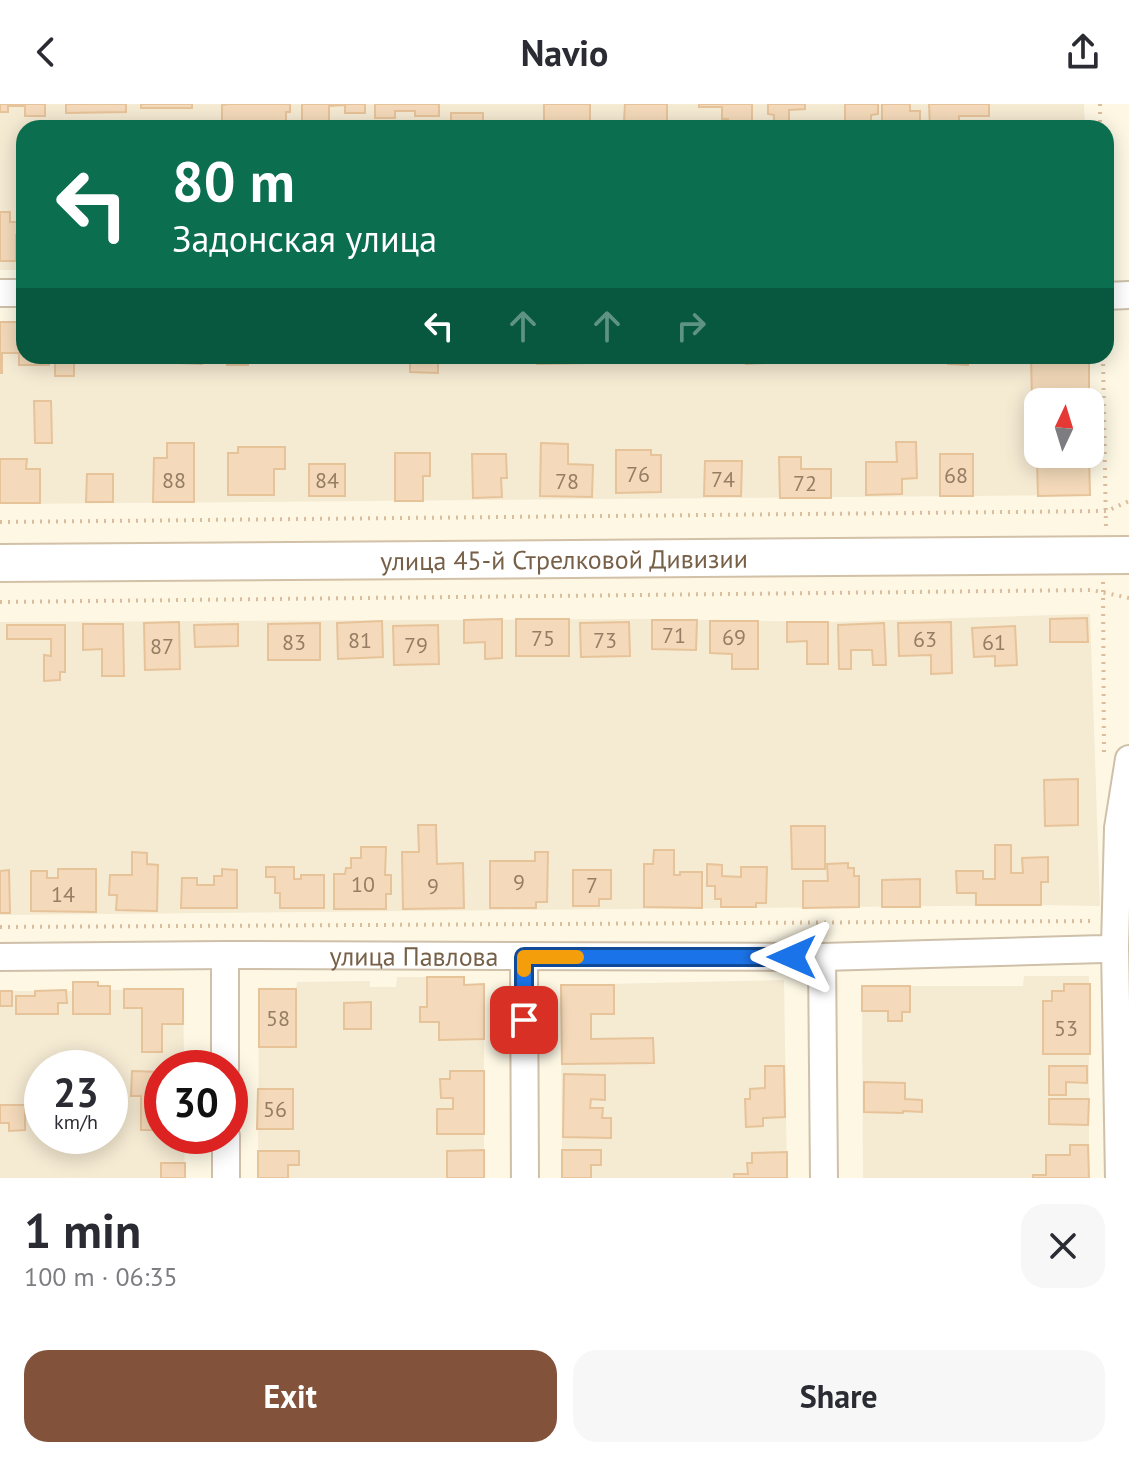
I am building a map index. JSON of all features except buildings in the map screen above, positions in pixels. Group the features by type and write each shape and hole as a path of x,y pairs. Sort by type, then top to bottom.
{"main road":[{"name":"улица 45-й Стрелковой Дивизии","path":"0,563 1117,555"}],"street":[{"path":"1119,1178 1115,947 1118,828 1129,759"},
{"name":"улица Павлова","path":"0,957 822,957 1115,947"},
{"path":"225,955 225,1050"},
{"path":"524,957 525,1178"},
{"path":"822,957 824,1178"},
{"path":"226,1154 226,1178"}],"path":[{"path":"1103,364 1107,511 1117,555"},
{"path":"0,522 1107,511 1129,501"},
{"path":"0,602 1092,590 1129,598"},
{"path":"0,927 1105,921"}],"shaded area":[{"path":"0,104 1084,104 1085,120 16,120 16,270 0,270"},
{"path":"0,322 16,322 16,364 1089,364 1089,388 1024,388 1024,468 1089,468 1090,495 0,504"},
{"path":"1090,614 1100,906 0,915 0,622 645,619 832,622"},
{"path":"1024,976 1089,976 1089,1178 863,1178 862,986 1023,986"},
{"path":"397,977 464,977 464,984 484,984 484,1178 258,1178 259,989 296,989 297,982 370,981 370,987 396,987"},
{"path":"784,980 787,1178 562,1178 561,985"},
{"path":"73,982 98,982 98,986 110,986 111,990 183,989 184,1050 144,1050 144,1154 184,1154 185,1178 0,1178 0,991 72,991"}],"slow traffic":[{"path":"524,970 524,957 577,957"}],"route":[{"path":"524,1020 524,957 792,957"}]}
